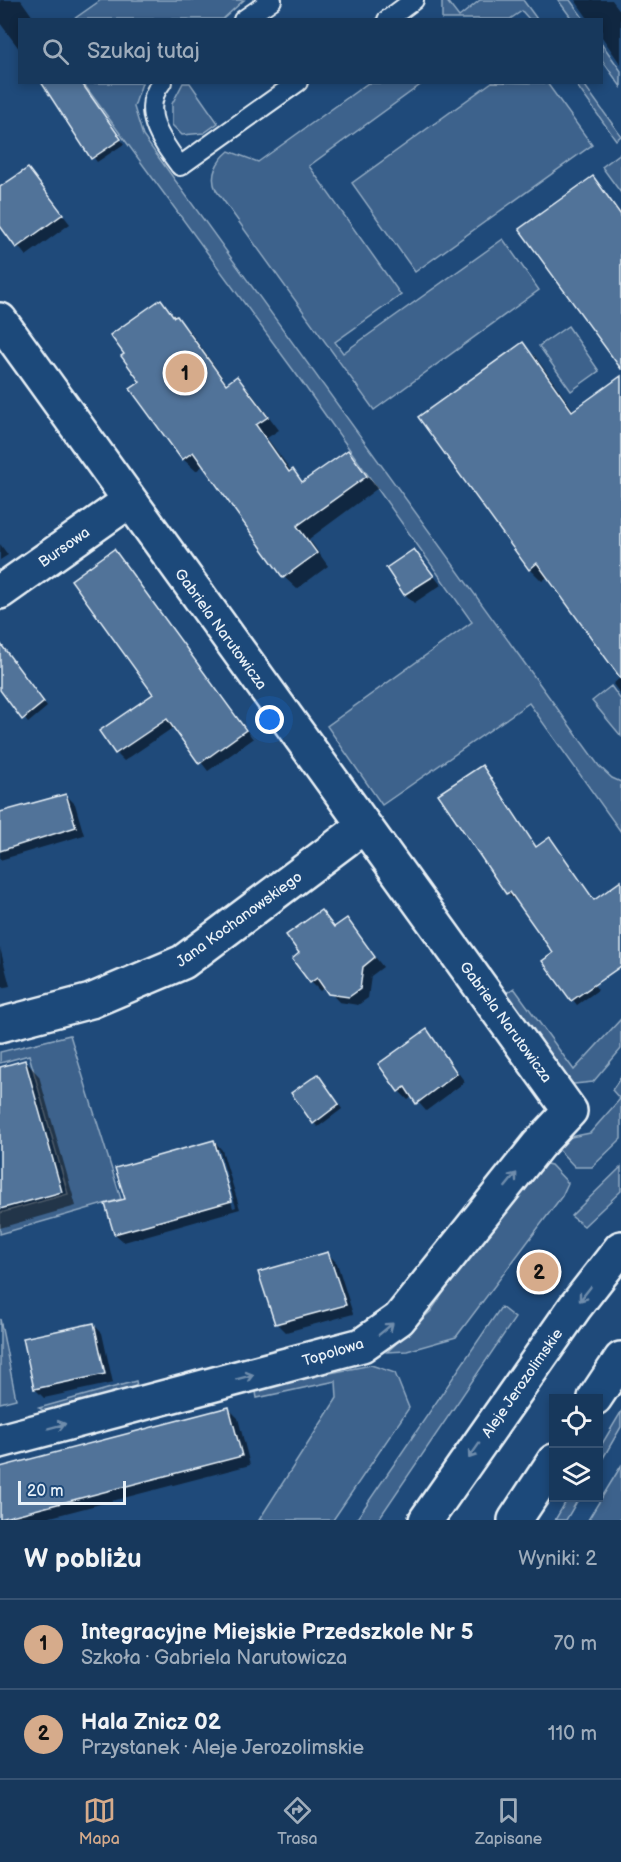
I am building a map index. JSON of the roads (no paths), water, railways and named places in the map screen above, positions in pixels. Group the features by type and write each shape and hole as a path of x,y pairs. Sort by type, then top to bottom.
{"street":[{"name":"Gabriela Narutowicza","path":"0,320 570,1111"},
{"name":"Bursowa","path":"0,592 129,501"},
{"name":"Jana Kochanowskiego","path":"0,1025 91,1001 183,962 364,826"},
{"name":"Topolowa","path":"0,1441 313,1359 369,1341 399,1318 538,1145 570,1111"},
{"name":"Aleje Jerozolimskie","path":"426,1520 575,1307 621,1248"},
{"path":"598,1394 621,1359"},
{"path":"515,1520 549,1469"}],"lane":[{"path":"246,18 272,0"},
{"path":"390,18 414,0"},
{"path":"161,84 154,98 152,118 156,133 180,166 295,84"}],"place":[{"name":"Integracyjne Miejskie Przedszkole Nr 5","path":"185,373"},
{"name":"Hala Znicz 02","path":"539,1272"}]}
